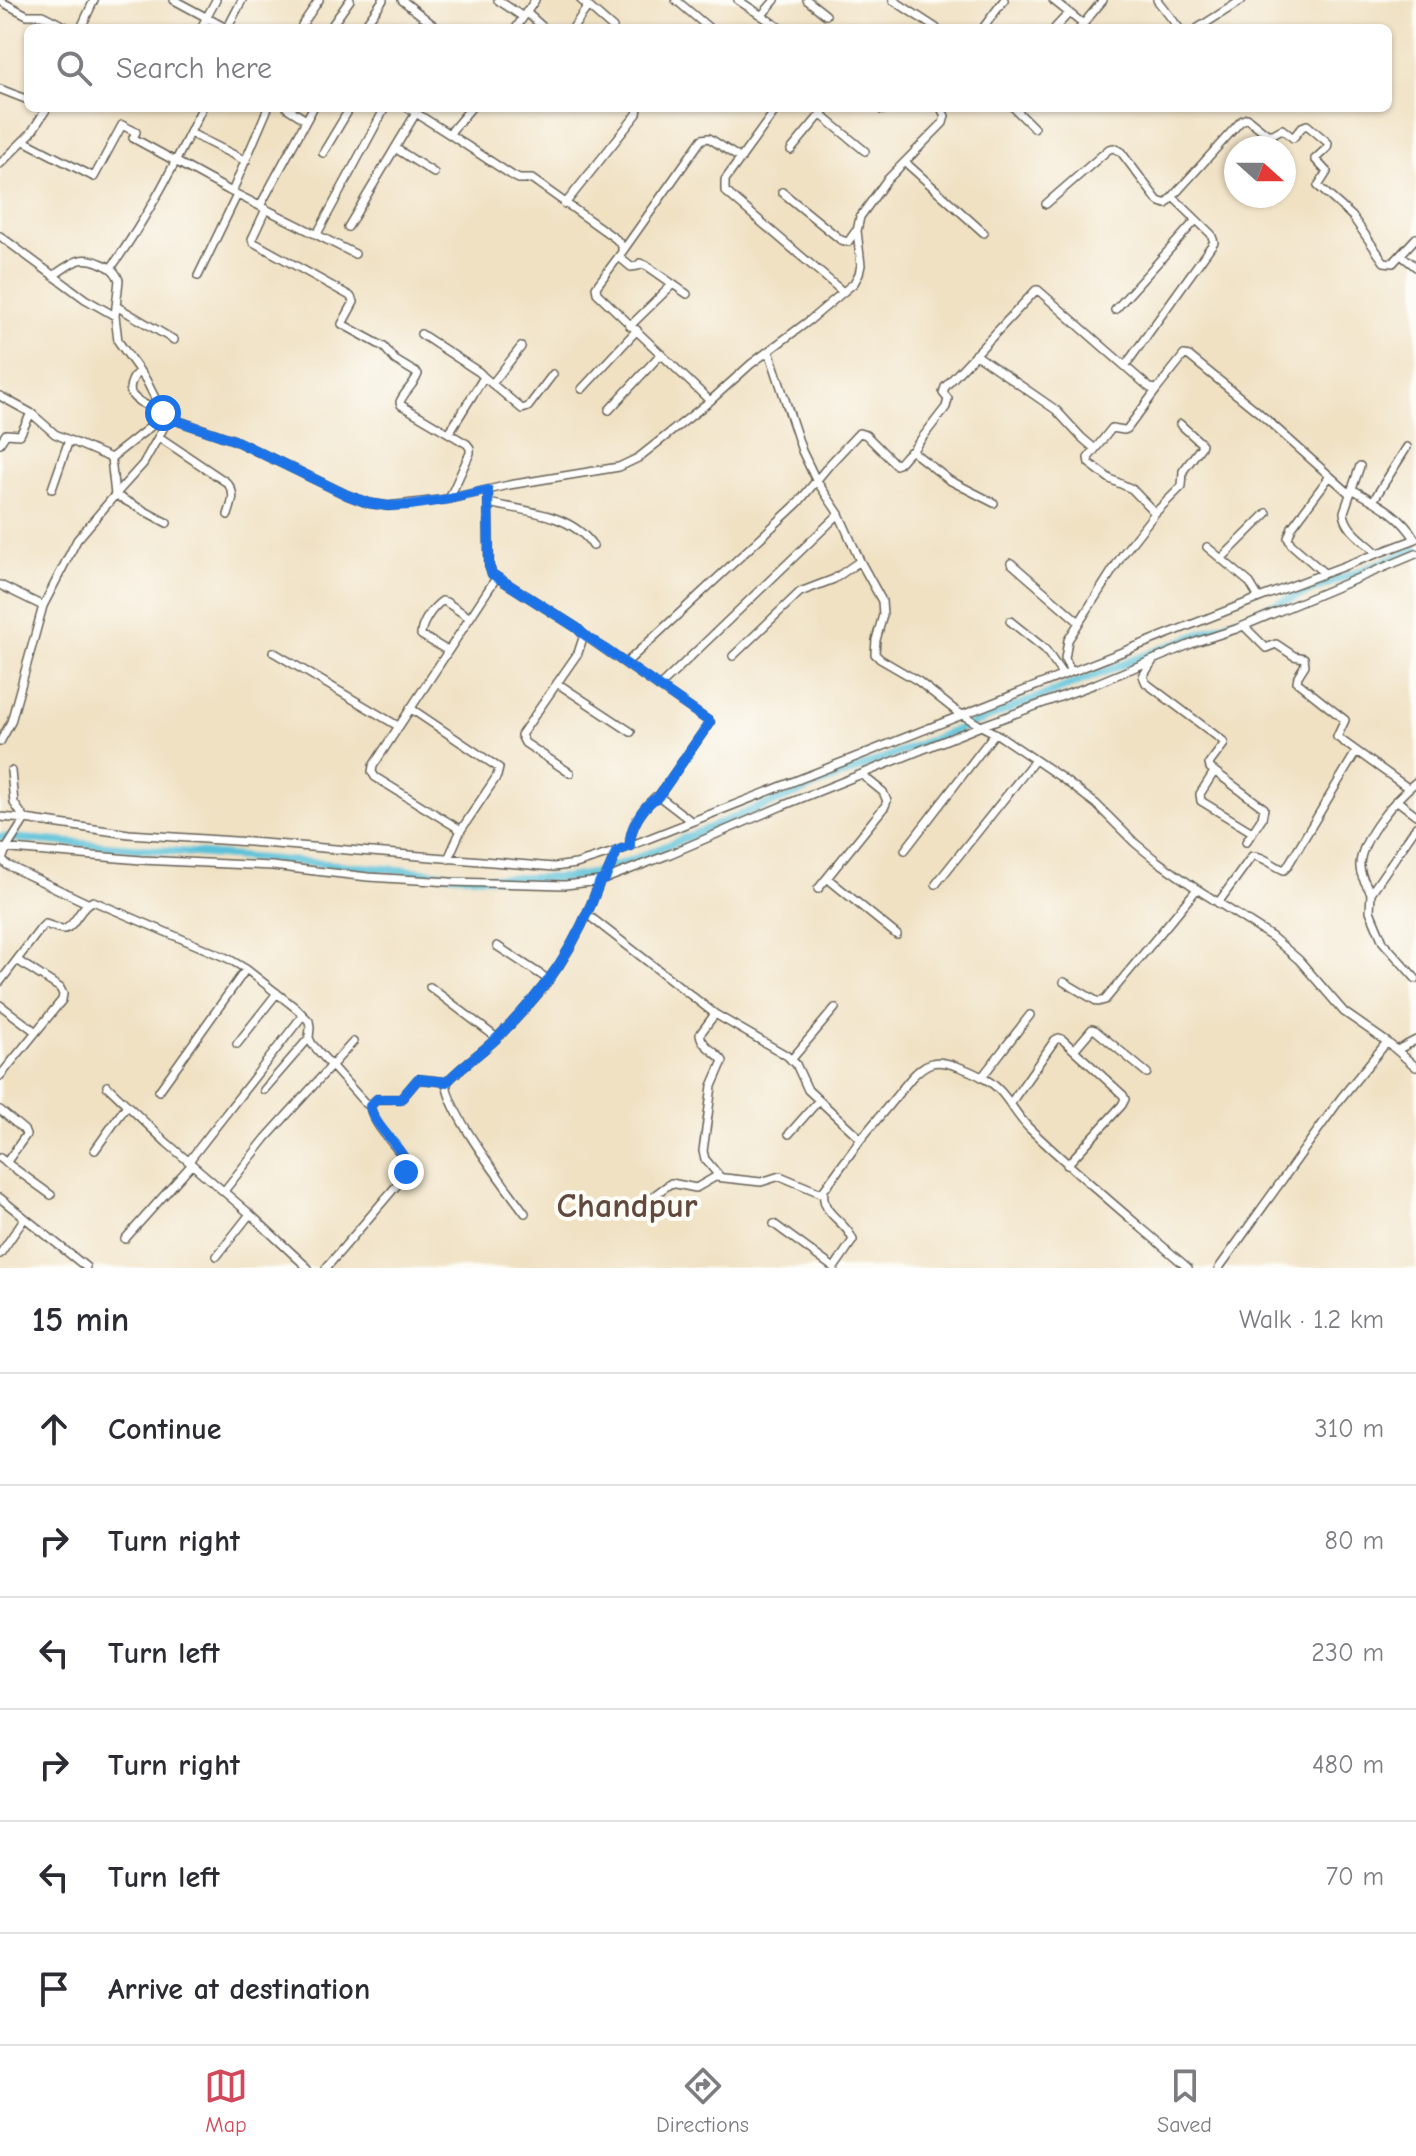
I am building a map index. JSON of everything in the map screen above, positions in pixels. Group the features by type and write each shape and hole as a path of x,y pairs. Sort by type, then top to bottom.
{"street":[{"path":"83,24 94,0"},
{"path":"174,0 219,24"},
{"path":"203,24 216,0"},
{"path":"230,24 242,0"},
{"path":"303,24 319,0"},
{"path":"333,24 350,0"},
{"path":"366,24 383,0"},
{"path":"402,0 432,24"},
{"path":"498,0 538,24"},
{"path":"518,24 535,0"},
{"path":"676,0 705,24"},
{"path":"738,0 774,24"},
{"path":"762,15 775,0"},
{"path":"807,0 826,15"},
{"path":"893,0 930,24"},
{"path":"986,24 1004,0"},
{"path":"1053,0 1080,24"},
{"path":"1084,24 1103,0"},
{"path":"1158,0 1176,24"},
{"path":"1204,24 1242,0"},
{"path":"2,2 27,15 46,17 60,24"},
{"path":"575,24 584,2 609,24"},
{"path":"1059,24 1069,13"},
{"path":"696,24 699,19"},
{"path":"0,89 24,98"},
{"path":"0,164 24,141 44,112"},
{"path":"111,268 177,161 200,112"},
{"path":"198,276 266,112"},
{"path":"293,112 306,120"},
{"path":"311,112 263,207 253,242 350,296 354,302 342,324 384,347 395,360 418,374 400,402 470,448 449,499"},
{"path":"323,153 348,112"},
{"path":"317,234 383,112"},
{"path":"449,134 468,112"},
{"path":"565,204 637,112"},
{"path":"774,112 725,180 725,191 843,292"},
{"path":"791,150 822,112"},
{"path":"824,112 865,151"},
{"path":"139,370 129,390 138,401 165,416 234,440 368,503 388,506 449,499 619,467 638,458 854,283 861,265 857,231 860,217 905,162 943,123 943,112"},
{"path":"1018,112 1034,128"},
{"path":"348,227 416,113 513,176 532,179 616,239 622,246 620,255"},
{"path":"1046,204 1109,149 1114,148 1121,152 1158,201 1166,204 1245,118 1267,134 1282,129 1293,138 1307,125 1328,143 1315,159 1327,172 1319,183 1320,188 1352,216 1384,262 1393,263 1416,237"},
{"path":"24,141 94,177 122,125 136,132 133,138 355,254"},
{"path":"190,133 246,161"},
{"path":"710,401 603,300 596,287 702,139 709,138 741,159"},
{"path":"395,148 434,173"},
{"path":"905,162 984,233"},
{"path":"782,192 841,240 848,242 857,231"},
{"path":"1125,366 1214,242 1211,234 1173,197"},
{"path":"1115,310 1196,220"},
{"path":"0,236 85,299 115,316"},
{"path":"620,255 631,267 640,263 647,266 687,294"},
{"path":"1401,255 1416,267"},
{"path":"0,742 11,722 43,606 77,540 134,477 159,437 165,416 118,341 115,316 119,280 111,268 84,258 53,276"},
{"path":"582,389 673,284"},
{"path":"626,663 798,503 859,433 866,435 896,465 912,451 946,407 945,387 1036,290 1150,388 1157,389"},
{"path":"116,306 174,340"},
{"path":"421,334 484,377 522,409 528,407 553,374"},
{"path":"492,384 521,347"},
{"path":"769,351 802,451 816,480 839,514 883,607 875,654 1035,760 1096,804 1135,843 1287,949 1335,1004 1416,1067"},
{"path":"609,410 661,354"},
{"path":"975,354 1056,410 1095,449"},
{"path":"0,817 129,834 554,867 576,864 616,853 962,714 1415,539 1398,517 1351,492 1257,411 1184,355 1127,429 1112,428 1088,458 1089,463 1110,479 1132,489 1155,513"},
{"path":"449,433 484,377"},
{"path":"2,397 31,413 55,434 111,458"},
{"path":"0,443 6,434 20,435 31,413"},
{"path":"111,458 165,416"},
{"path":"1067,673 1065,652 1068,640 1109,574 1155,513 1182,486 1183,471 1201,447 1200,441 1180,424"},
{"path":"159,437 226,482 233,496 228,515"},
{"path":"52,489 69,440"},
{"path":"1373,501 1407,447"},
{"path":"912,451 949,480 994,503"},
{"path":"111,458 115,495"},
{"path":"1360,466 1344,519 1348,527 1377,553"},
{"path":"1324,573 1288,538 1292,527 1330,476"},
{"path":"488,490 489,566 492,574 577,628 710,722 658,797 652,799 635,823 629,836 630,846"},
{"path":"115,495 167,523"},
{"path":"488,503 567,523 593,546"},
{"path":"1221,559 1267,513"},
{"path":"659,687 839,514"},
{"path":"1207,547 1250,583 1259,598"},
{"path":"5,846 141,860 272,866 450,882 565,885 604,878 981,726 1244,626 1416,554"},
{"path":"733,656 800,592 834,579 860,561"},
{"path":"1011,563 1079,622"},
{"path":"461,830 375,777 372,772 398,726 496,578"},
{"path":"0,585 43,606"},
{"path":"448,651 421,635 422,626 436,605 446,602 470,618"},
{"path":"1010,621 1045,649 1067,673"},
{"path":"1244,626 1266,648 1276,644 1294,656 1304,658 1305,665 1297,682 1345,720 1337,737 1408,788"},
{"path":"570,773 525,743 521,735 578,653 584,635"},
{"path":"273,652 398,726"},
{"path":"1153,660 1143,676 1146,683 1223,741 1221,749 1209,764 1214,772 1264,808 1262,818 1246,842"},
{"path":"557,683 631,732"},
{"path":"410,708 499,768 497,776 461,830 448,859"},
{"path":"905,850 995,733"},
{"path":"1218,903 1252,856 1259,856 1284,870 1287,867 1356,752"},
{"path":"936,884 1035,760"},
{"path":"11,771 14,803 23,821"},
{"path":"1214,772 1200,794 1201,801 1252,832"},
{"path":"818,889 887,801 883,792 862,775"},
{"path":"1371,893 1362,877 1360,863 1370,836 1396,800 1416,782"},
{"path":"658,797 691,821"},
{"path":"1396,800 1416,815"},
{"path":"23,821 5,846 4,862 87,903"},
{"path":"1416,827 1371,893 1370,911 1383,942 1416,978"},
{"path":"525,1213 454,1107 446,1089 447,1082 497,1038 538,995 571,947 616,853"},
{"path":"827,878 897,935"},
{"path":"1064,982 1098,1002 1105,1000 1197,889"},
{"path":"0,982 45,924 64,929 87,903 98,902 229,959 277,993 309,1021 309,1038 264,1090"},
{"path":"588,915 715,1014 791,1060 800,1071 803,1082 861,1139"},
{"path":"497,946 549,980"},
{"path":"0,1076 62,1000 63,994 60,988 17,960"},
{"path":"159,1091 246,969"},
{"path":"430,987 497,1038"},
{"path":"237,1044 277,993"},
{"path":"0,1005 36,1032"},
{"path":"791,1060 835,1008"},
{"path":"715,1014 700,1034 704,1043 723,1061 712,1086 703,1151 709,1165 720,1177"},
{"path":"125,1239 190,1162 303,1015"},
{"path":"982,1077 1030,1015"},
{"path":"1074,1050 1092,1029 1147,1073"},
{"path":"309,1038 370,1106 376,1123 406,1160 406,1172 326,1268"},
{"path":"1010,1104 1055,1040 1061,1038 1123,1095 1122,1105 1067,1165"},
{"path":"1397,1050 1416,1040"},
{"path":"224,1191 266,1138 353,1042"},
{"path":"1219,1268 1341,1098 1387,1042"},
{"path":"774,1224 834,1268 853,1240 848,1229 824,1207 824,1190 912,1077 931,1063 940,1062 995,1085 1022,1122 1067,1165 1188,1268"},
{"path":"370,1106 377,1099 401,1099 418,1079 447,1082"},
{"path":"107,1086 308,1268"},
{"path":"789,1134 819,1100"},
{"path":"95,1150 127,1105"},
{"path":"0,1110 26,1135 3,1160 51,1195"},
{"path":"634,1210 671,1183 696,1188 720,1177 761,1182 780,1176 823,1194"},
{"path":"0,1198 86,1267"},
{"path":"217,1256 250,1214"},
{"path":"0,1254 24,1219"}],"waterway":[{"path":"0,837 497,878 567,878 591,874 1416,549"}],"district":[{"name":"Chandpur","path":"627,1205"}],"route":[{"path":"163,413 169,418 234,440 368,503 410,505 488,490 489,566 492,574 577,628 710,722 658,797 652,799 635,823 629,836 630,846 617,851 605,879 600,881 578,936 538,995 497,1038 447,1082 418,1079 401,1099 377,1099 370,1106 376,1123 406,1160 406,1172"}]}
